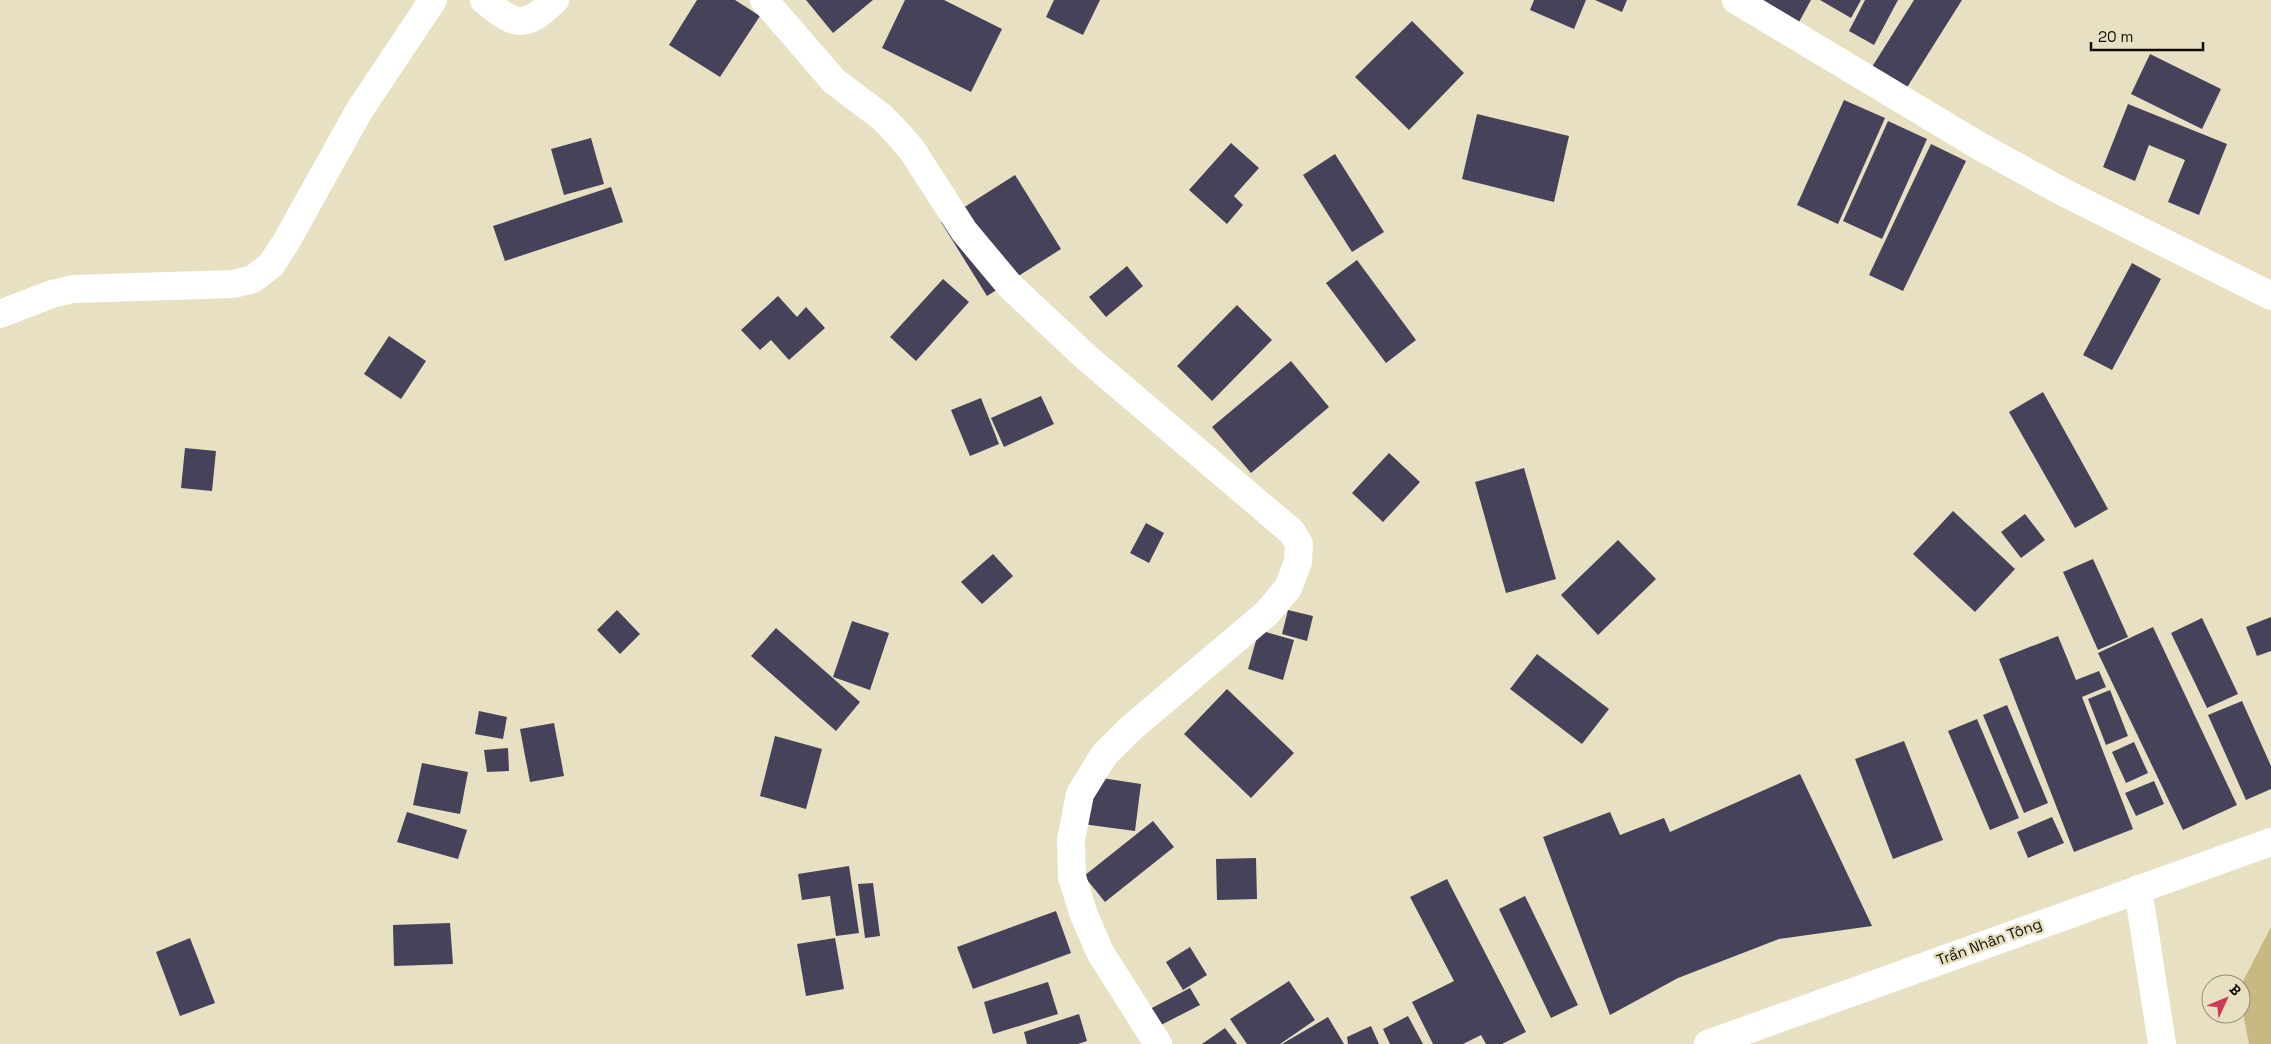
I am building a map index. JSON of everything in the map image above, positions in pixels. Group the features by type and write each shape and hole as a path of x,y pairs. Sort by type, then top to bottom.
{"street":[{"path":"0,314 52,294 74,289 234,284 253,279 271,265 286,242 359,111 434,0"},
{"path":"484,0 505,18 516,21 530,20 555,0"},
{"path":"764,0 834,81 883,118 912,150 964,231 1010,286 1087,358 1292,532 1299,544 1298,562 1288,588 1267,614 1130,729 1104,755 1080,794 1071,840 1072,877 1100,952 1158,1044"},
{"path":"1736,0 1989,152 2063,192 2271,296"},
{"name":"Trần Nhân Tông","path":"1708,1044 2271,842"},
{"path":"2138,889 2162,1044"}],"shaded area":[{"path":"2271,927 2271,1044 2249,1044 2245,1024 2251,1024 2251,974 2247,974"}],"building":[{"path":"697,0 735,0 760,16 720,77 669,45"},
{"path":"806,0 873,0 833,33"},
{"path":"905,0 944,0 1002,29 971,92 882,48"},
{"path":"1054,0 1100,0 1083,35 1046,17"},
{"path":"1534,0 1586,0 1574,29 1530,10"},
{"path":"1595,0 1627,0 1622,12"},
{"path":"1760,0 1811,0 1799,22"},
{"path":"1820,0 1861,0 1851,18"},
{"path":"1865,0 1898,0 1874,45 1849,31"},
{"path":"1914,0 1962,0 1906,89 1872,67"},
{"path":"1412,21 1464,73 1409,130 1355,77"},
{"path":"2150,54 2221,89 2202,129 2131,94"},
{"path":"1844,100 1885,118 1838,224 1797,205"},
{"path":"2128,104 2227,144 2199,215 2168,202 2185,160 2149,145 2135,181 2103,167"},
{"path":"1477,114 1569,136 1554,202 1462,179"},
{"path":"1888,121 1927,139 1882,239 1843,221"},
{"path":"591,138 604,184 564,195 551,149"},
{"path":"1231,143 1259,168 1234,196 1243,205 1227,224 1189,190"},
{"path":"1931,144 1966,161 1903,291 1869,275"},
{"path":"1335,154 1384,232 1352,252 1303,175"},
{"path":"1015,175 1061,249 987,296 941,222"},
{"path":"611,187 623,222 505,261 493,226"},
{"path":"1357,260 1416,340 1386,363 1326,283"},
{"path":"2132,263 2161,279 2112,370 2083,355"},
{"path":"1127,266 1143,286 1106,317 1089,297"},
{"path":"943,279 969,302 916,361 890,337"},
{"path":"778,296 797,317 806,307 825,328 789,360 771,340 760,350 741,330"},
{"path":"1237,305 1272,340 1212,401 1177,366"},
{"path":"389,336 426,361 401,399 364,374"},
{"path":"1291,361 1329,407 1251,473 1212,427"},
{"path":"2043,392 2108,509 2075,528 2009,412"},
{"path":"1041,396 1054,424 1004,447 991,418"},
{"path":"981,398 999,444 970,456 951,410"},
{"path":"185,448 216,451 212,491 181,488"},
{"path":"1389,453 1420,482 1383,522 1352,493"},
{"path":"1524,468 1556,579 1506,593 1475,482"},
{"path":"1953,511 2015,569 1975,612 1913,554"},
{"path":"2025,514 2045,540 2021,558 2001,532"},
{"path":"1146,523 1164,533 1149,563 1130,553"},
{"path":"1618,540 1656,579 1598,635 1561,595"},
{"path":"993,554 1013,576 982,604 961,582"},
{"path":"2093,559 2128,637 2098,650 2063,572"},
{"path":"617,610 640,634 620,654 597,630"},
{"path":"1288,610 1313,616 1307,641 1282,634"},
{"path":"2271,617 2271,651 2257,656 2246,627"},
{"path":"2202,618 2238,694 2207,708 2171,633"},
{"path":"852,621 889,633 870,690 833,677"},
{"path":"2153,627 2237,805 2183,830 2098,653"},
{"path":"776,628 860,702 836,731 751,656"},
{"path":"1259,630 1294,640 1283,680 1248,669"},
{"path":"2058,636 2076,680 2099,671 2106,687 2082,697 2133,829 2074,852 1999,659"},
{"path":"1537,654 1609,709 1582,744 1510,689"},
{"path":"1227,689 1294,753 1251,798 1184,734"},
{"path":"2110,690 2128,736 2106,745 2088,699"},
{"path":"2242,701 2271,766 2271,789 2246,800 2208,715"},
{"path":"2007,705 2048,803 2024,813 1983,715"},
{"path":"479,711 507,717 503,739 475,734"},
{"path":"1977,719 2019,818 1990,830 1948,731"},
{"path":"554,723 564,776 530,782 520,729"},
{"path":"775,736 822,749 806,809 760,796"},
{"path":"1904,741 1943,840 1893,859 1855,759"},
{"path":"2134,742 2148,773 2126,783 2112,752"},
{"path":"508,748 509,771 487,772 484,750"},
{"path":"422,763 468,772 460,814 413,805"},
{"path":"1800,774 1872,926 1779,939 1678,978 1610,1015 1543,837 1610,812 1620,835 1664,818 1670,832"},
{"path":"1082,775 1141,784 1135,831 1075,823"},
{"path":"2154,781 2164,804 2136,816 2125,793"},
{"path":"407,812 467,830 458,859 397,842"},
{"path":"2052,817 2064,843 2028,858 2017,832"},
{"path":"1153,821 1174,847 1105,902 1084,876"},
{"path":"1256,858 1257,899 1217,900 1216,859"},
{"path":"849,866 859,933 836,936 830,896 802,900 798,874"},
{"path":"1447,879 1526,1032 1502,1044 1486,1044 1481,1035 1463,1044 1433,1044 1412,1002 1454,981 1410,897"},
{"path":"873,883 880,936 865,938 858,884"},
{"path":"1525,896 1578,1005 1551,1018 1499,909"},
{"path":"1056,911 1071,953 973,989 957,947"},
{"path":"450,923 453,964 394,966 393,925"},
{"path":"190,938 215,1003 180,1016 156,952"},
{"path":"835,938 844,989 806,996 797,944"},
{"path":"1190,947 1207,975 1183,990 1166,962"},
{"path":"1289,981 1315,1020 1280,1044 1247,1044 1230,1019"},
{"path":"1048,982 1058,1014 993,1034 984,1002"},
{"path":"1190,988 1200,1005 1159,1026 1150,1009"},
{"path":"1079,1014 1087,1041 1078,1044 1027,1044 1024,1032"},
{"path":"1408,1016 1423,1044 1390,1044 1383,1029"},
{"path":"1328,1017 1344,1044 1282,1044"},
{"path":"1371,1026 1379,1044 1348,1044 1347,1037"},
{"path":"1225,1028 1237,1044 1202,1044"}]}
